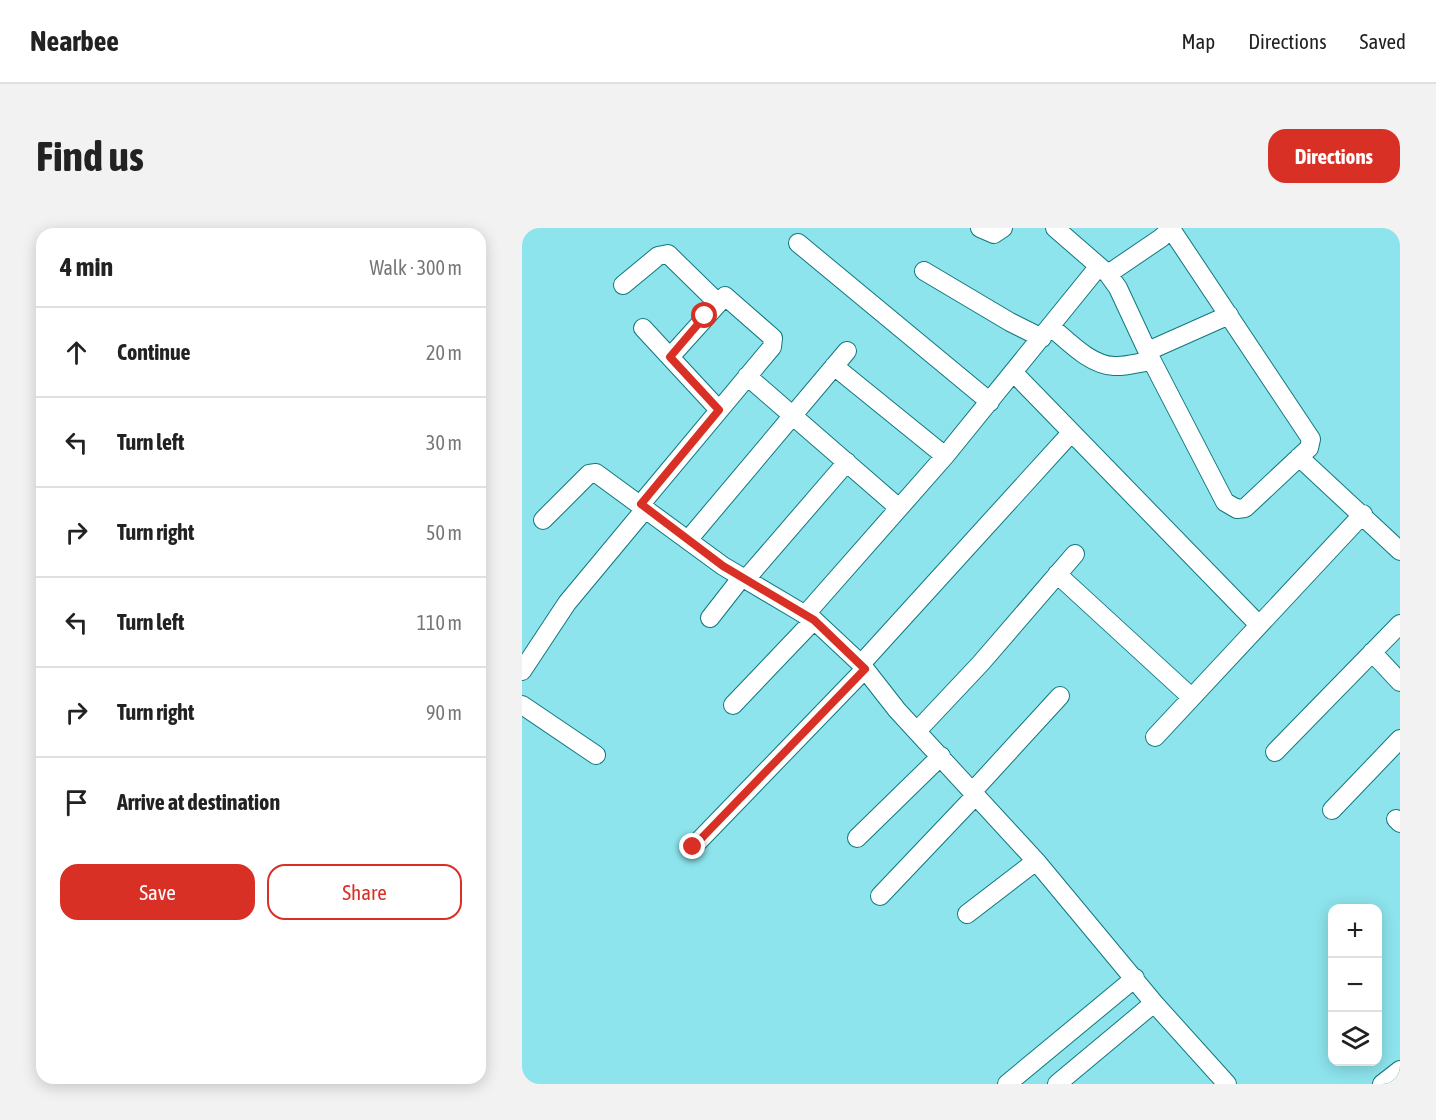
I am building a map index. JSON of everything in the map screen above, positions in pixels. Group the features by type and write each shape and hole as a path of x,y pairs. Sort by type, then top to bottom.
{"street":[{"path":"980,228 994,234 1003,228"},
{"path":"733,705 809,618 1046,333 1104,270 1161,238 1172,229 1309,434 1310,444 1245,507 1237,509 1230,507 1225,502 1150,356 1118,288 1104,270 1055,228"},
{"path":"798,243 990,402"},
{"path":"623,285 658,256 668,254 717,302"},
{"path":"924,270 1010,322 1046,333 1101,364 1115,366 1150,356 1228,315"},
{"path":"522,671 567,603 719,410 772,347 773,338 728,297 722,297 670,357"},
{"path":"643,328 719,410"},
{"path":"688,540 847,351"},
{"path":"834,366 945,456"},
{"path":"1014,373 1259,626"},
{"path":"747,376 794,414 899,508"},
{"path":"693,847 863,667 1071,433"},
{"path":"1299,457 1400,550"},
{"path":"710,618 847,462"},
{"path":"543,520 589,474 596,473 723,566 809,618 863,667 917,731 1036,861 1154,1003 1227,1084"},
{"path":"1155,736 1362,514"},
{"path":"917,731 981,663 1075,554"},
{"path":"1057,574 1191,698"},
{"path":"1275,752 1400,624"},
{"path":"1372,652 1400,682"},
{"path":"880,896 1060,696"},
{"path":"522,705 596,755"},
{"path":"1332,810 1400,739"},
{"path":"857,838 940,756"},
{"path":"967,914 1036,861"},
{"path":"1007,1084 1135,978"},
{"path":"1057,1084 1154,1003"},
{"path":"1382,1084 1400,1070"}],"route":[{"path":"693,847 865,669 814,620 723,566 641,504 719,410 670,357 705,316"}]}
